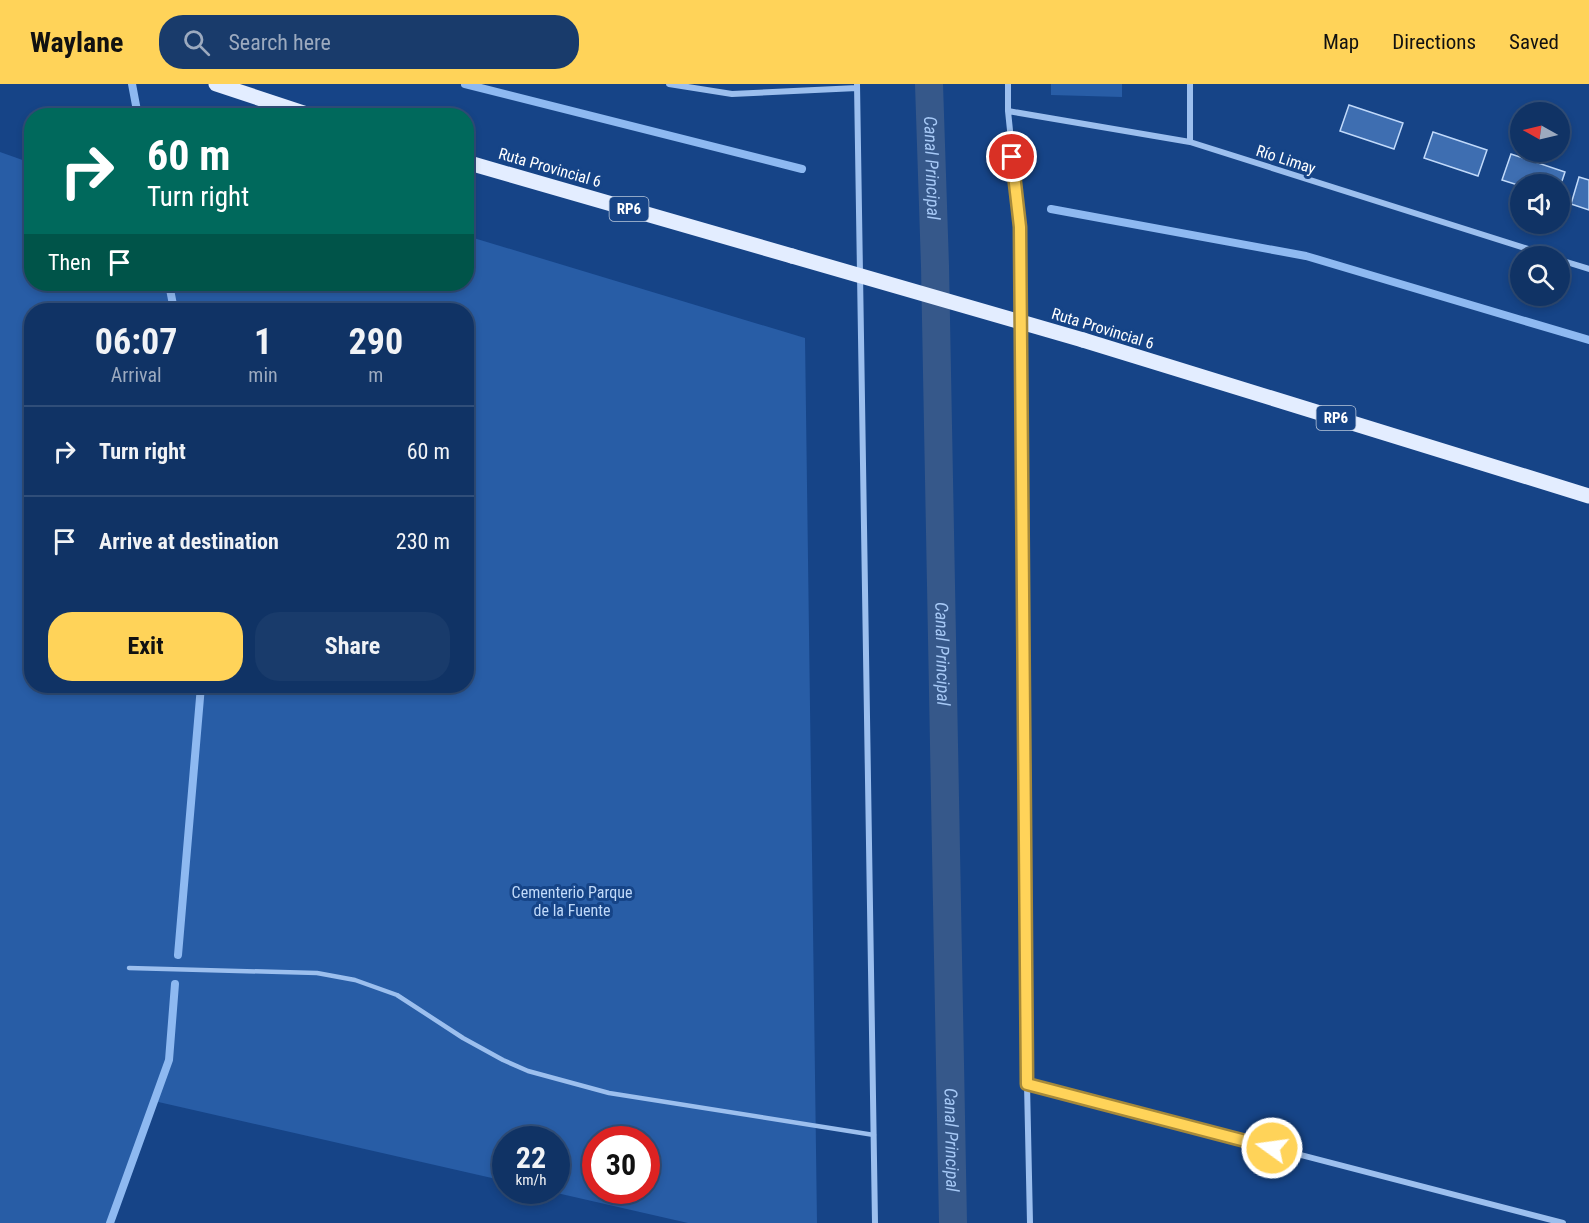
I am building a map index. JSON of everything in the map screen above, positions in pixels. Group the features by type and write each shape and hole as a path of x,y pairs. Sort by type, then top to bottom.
{"main road":[{"path":"216,84 289,108"},
{"name":"Ruta Provincial 6","path":"474,164 1083,340 1589,496"}],"street":[{"path":"669,84 732,94 857,86 875,1223"},
{"path":"1008,84 1008,111 1020,227 1030,1223"},
{"path":"1190,84 1190,142"},
{"name":"Río Limay","path":"1008,111 1190,142 1518,246"},
{"path":"1570,263 1589,269"},
{"path":"1027,1084 1563,1223"}],"lane":[{"path":"129,968 317,973 355,980 397,995 464,1038 528,1071 609,1093 874,1135"}],"green space":[{"path":"1051,84 1122,84 1122,97 1051,95"},
{"name":"Cementerio Parque de la Fuente","path":"0,152 24,161 24,291 474,291 474,238 805,338 817,1223 688,1223 605,1204 660,1204 660,1126 582,1126 582,1199 570,1196 570,1126 492,1126 492,1178 154,1101 110,1223 0,1223"}],"building":[{"path":"1349,105 1403,123 1394,149 1340,131"},
{"path":"1433,132 1487,150 1478,176 1424,158"},
{"path":"1510,157 1510,162 1535,162 1565,172 1564,174 1510,174 1510,183 1502,180"},
{"path":"1579,177 1589,180 1589,210 1571,204"}],"waterway":[{"path":"132,84 136,108"},
{"path":"465,84 802,169"},
{"name":"Canal Principal","path":"929,84 935,266 953,1223"},
{"path":"1051,209 1306,256 1589,340"},
{"path":"170,291 173,303"},
{"path":"178,955 200,693"},
{"path":"110,1223 169,1060 175,984"}],"route":[{"path":"1012,157 1020,227 1027,1084 1272,1148"}]}
